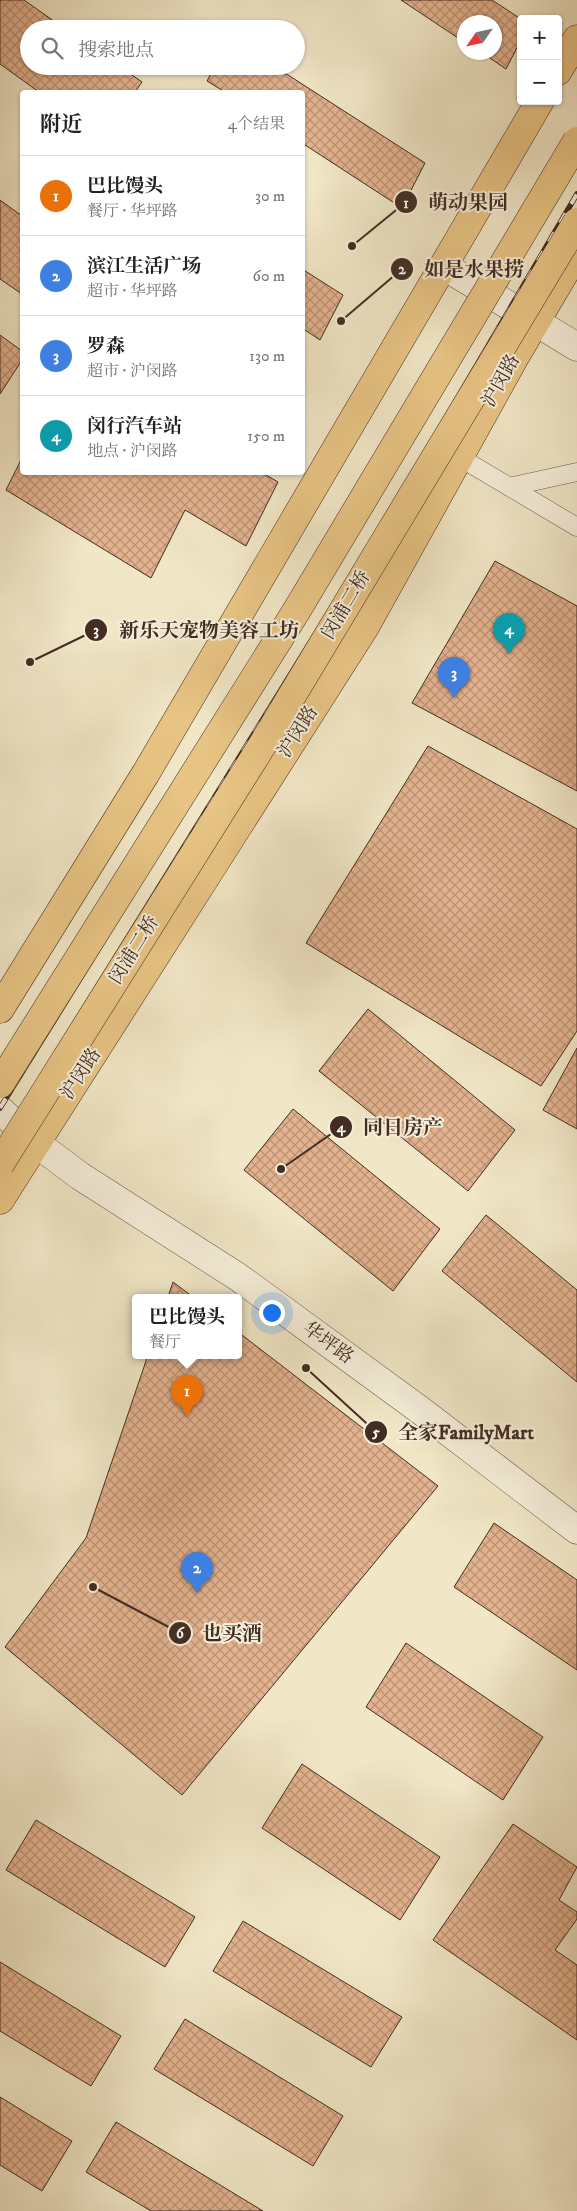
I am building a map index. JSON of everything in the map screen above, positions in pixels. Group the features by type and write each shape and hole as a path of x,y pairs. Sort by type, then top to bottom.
{"main road":[{"path":"562,64 577,39"},
{"path":"0,1009 146,773 538,105"},
{"name":"闵浦二桥","path":"0,1084 297,610 577,141"},
{"name":"闵浦二桥","path":"0,1164 258,752 577,222"},
{"name":"沪闵路","path":"0,1200 365,626 459,457 577,252"}],"street":[{"path":"444,266 577,347"},
{"name":"华坪路","path":"0,1110 36,1143 80,1176 238,1277 420,1410 577,1530"}],"lane":[{"path":"459,457 577,527"},
{"path":"509,487 577,472"}],"building":[{"path":"0,0 24,0 52,20 20,20 20,75 132,75 142,82 136,90 36,90 0,64"},
{"path":"401,0 492,0 517,16 517,48 506,69 493,60 502,60 502,15 457,15 457,37"},
{"path":"210,75 288,75 425,163 402,208 305,145 305,90 222,90 207,81"},
{"path":"0,200 20,215 20,293 0,279"},
{"path":"305,271 343,295 320,340 305,330"},
{"path":"0,335 20,350 20,363 0,394"},
{"path":"20,462 20,475 266,475 278,482 246,546 185,510 151,578 6,490"},
{"path":"495,561 577,606 577,791 412,703"},
{"path":"428,746 577,829 577,1031 541,1086 306,943"},
{"path":"368,1009 515,1130 468,1191 319,1071"},
{"path":"577,1048 577,1129 543,1110"},
{"path":"293,1109 440,1229 393,1291 244,1170"},
{"path":"486,1215 577,1290 577,1382 442,1271"},
{"path":"173,1282 189,1294 169,1294"},
{"path":"242,1335 438,1486 182,1795 5,1647 86,1538 147,1359 242,1359"},
{"path":"494,1523 577,1580 577,1670 454,1587"},
{"path":"406,1643 543,1737 503,1800 366,1707"},
{"path":"302,1764 440,1857 400,1920 262,1828"},
{"path":"36,1820 195,1917 165,1967 6,1870"},
{"path":"513,1824 577,1867 559,1900 577,1912 577,1919 555,1950 577,1965 577,2040 433,1940"},
{"path":"243,1921 402,2017 371,2067 213,1971"},
{"path":"0,1962 121,2036 91,2086 0,2031"},
{"path":"185,2019 343,2116 313,2166 154,2069"},
{"path":"0,2097 72,2141 42,2191 0,2165"},
{"path":"116,2122 263,2211 151,2211 86,2172"}],"railway":[{"path":"0,1108 370,510 577,155"},
{"path":"0,1144 386,520 577,194"}],"place":[{"name":"萌动果园","path":"352,246"},
{"name":"如是水果捞","path":"341,321"},
{"name":"闵行汽车站","path":"509,654"},
{"name":"新乐天宠物美容工坊","path":"30,662"},
{"name":"罗森","path":"454,698"},
{"name":"同日房产","path":"281,1169"},
{"name":"全家FamilyMart","path":"306,1368"},
{"name":"巴比馒头","path":"187,1416"},
{"name":"也买酒","path":"93,1587"},
{"name":"滨江生活广场","path":"197,1593"}]}
